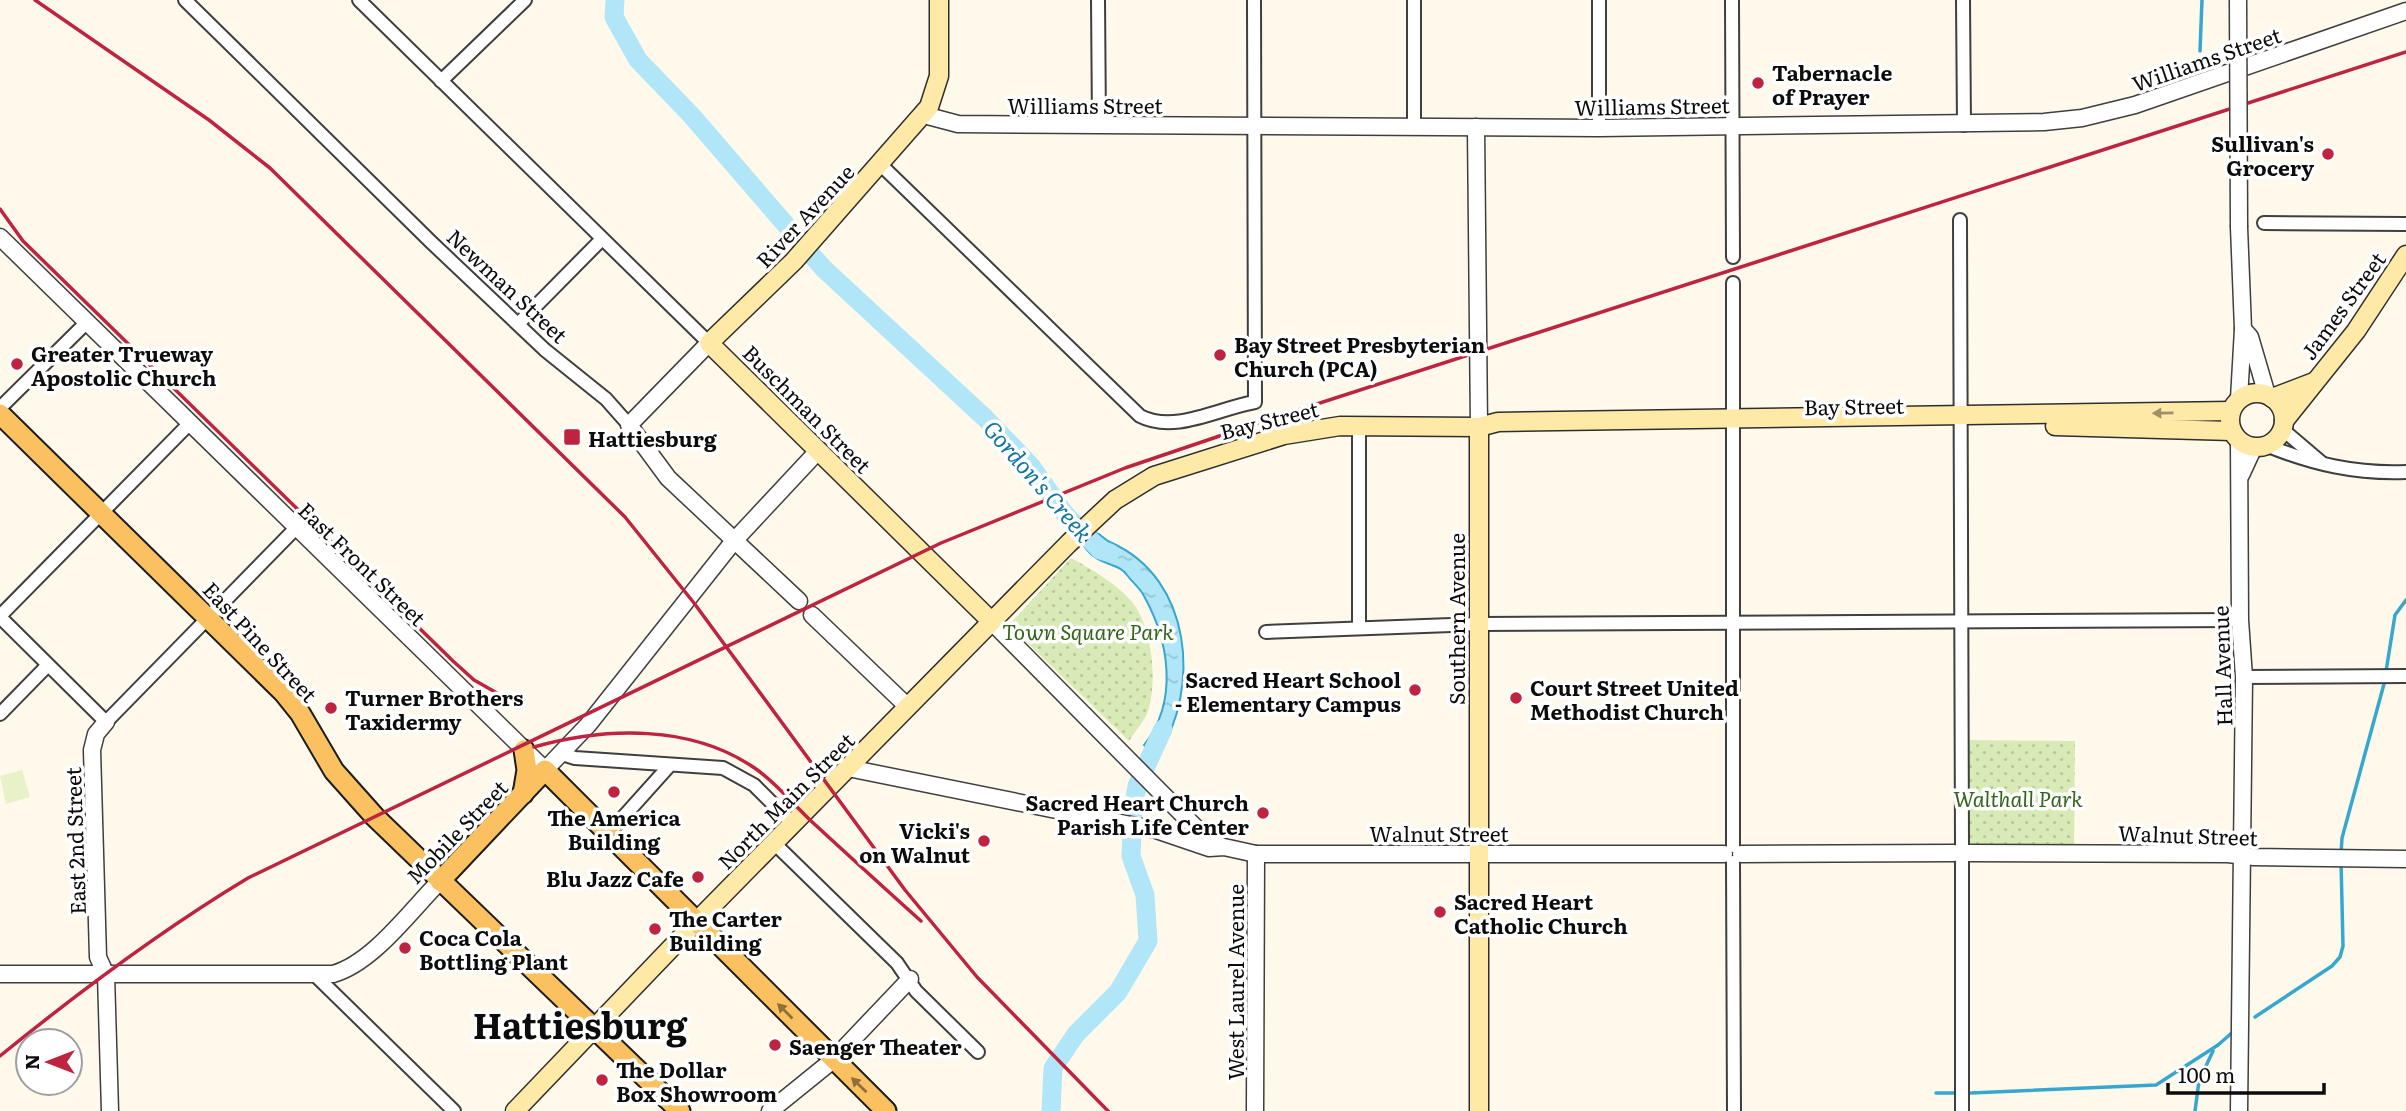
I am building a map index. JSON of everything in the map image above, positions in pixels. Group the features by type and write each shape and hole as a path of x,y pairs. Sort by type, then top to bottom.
{"main road":[{"name":"River Avenue","path":"709,343 794,261 924,115 932,103 939,76 939,0"},
{"name":"James Street","path":"2283,425 2356,331 2406,255"},
{"name":"Buschman Street","path":"709,343 991,621"},
{"name":"James Street","path":"2270,397 2314,382"},
{"path":"2251,394 2270,397 2280,406 2283,425 2277,438 2248,441 2235,405 2251,394"},
{"name":"Bay Street","path":"1090,523 1128,490 1166,470 1301,430 1359,426 1479,427 1498,433 1733,423 1961,420 2235,405"},
{"name":"East Pine Street","path":"0,414 102,511 284,693 351,793 593,1030 680,1111"},
{"name":"Bay Street","path":"1961,420 2135,427 2248,441"},
{"name":"Southern Avenue","path":"1479,427 1479,1111"},
{"name":"North Main Street","path":"515,1111 696,922 1090,523"},
{"path":"523,794 527,771 524,750"},
{"name":"Mobile Street","path":"440,881 545,770"},
{"name":"East Front Street","path":"545,770 886,1111"}],"street":[{"name":"Buschman Street","path":"360,0 601,240 709,343"},
{"path":"441,81 525,0"},
{"path":"1098,0 1099,125"},
{"path":"881,166 1140,416 1155,422 1171,423 1255,402 1254,0"},
{"path":"1414,0 1414,126"},
{"path":"1599,0 1599,128"},
{"path":"1732,0 1733,257"},
{"path":"1963,0 1964,125"},
{"path":"2235,405 2243,329 2239,227 2238,0"},
{"name":"Newman Street","path":"187,1 545,350 606,399 629,425 655,465 799,601"},
{"name":"Williams Street","path":"924,115 958,124 1099,125 1599,128 2044,122 2120,109 2406,11"},
{"name":"Southern Avenue","path":"1476,127 1479,427"},
{"path":"1960,220 1962,1111"},
{"path":"2264,223 2406,224"},
{"name":"East Front Street","path":"0,237 295,529 545,770"},
{"path":"518,324 601,240"},
{"path":"1733,283 1734,1111"},
{"path":"0,408 86,323"},
{"path":"2243,329 2250,337 2270,397"},
{"name":"River Avenue","path":"629,425 709,343"},
{"path":"189,424 0,616 48,665 106,722 295,529"},
{"path":"2283,425 2322,463"},
{"path":"1359,426 1359,626"},
{"path":"2248,441 2362,472 2406,472"},
{"name":"Hall Avenue","path":"2248,441 2241,475 2240,620 2244,677 2244,855 2248,874 2250,1111"},
{"name":"Mobile Street","path":"545,770 562,754 733,541 817,452"},
{"path":"812,615 908,707"},
{"path":"1266,632 1359,626 1478,624 2240,620"},
{"name":"Buschman Street","path":"991,621 1127,755 1202,834 1224,847"},
{"path":"0,714 48,665"},
{"path":"2244,677 2400,676"},
{"name":"East 2nd Street","path":"106,722 96,734 92,750 98,957 106,975 110,1111"},
{"path":"562,754 575,758 718,767 732,771 754,785 793,824"},
{"path":"608,834 670,765"},
{"name":"Walnut Street","path":"848,768 1152,830 1202,846 1224,847 1256,854 1961,853 2406,859"},
{"path":"1152,830 1175,826 1184,816"},
{"path":"774,843 910,979 916,991 978,1052"},
{"name":"West Laurel Avenue","path":"1255,1111 1256,854"},
{"name":"Hall Avenue","path":"2239,1111 2240,874 2244,855"},
{"name":"Mobile Street","path":"0,974 315,975 343,971 359,963 440,881"},
{"path":"315,975 454,1111"},
{"path":"770,1111 833,1059 910,979"}],"green space":[{"name":"Town Square Park","path":"1071,558 1127,596 1145,626 1153,683 1149,708 1129,741 1009,625"},
{"name":"Walthall Park","path":"1962,740 2075,741 2074,853 1968,853"},
{"path":"22,770 30,797 6,804 0,776"}],"water":[{"path":"1096,533 1139,560 1159,582 1173,608 1181,637 1183,668 1180,699 1172,728 1158,755 1144,745 1155,728 1166,690 1164,651 1159,632 1153,614 1138,588 1123,571 1096,558 1084,546"}],"waterway":[{"name":"Gordon's Creek","path":"615,0 614,17 638,60 692,116 823,268 985,418 1031,466 1064,513 1100,550 1110,553"},
{"path":"2200,51 2202,0"},
{"path":"2341,854 2342,838 2384,684 2395,615 2406,600"},
{"name":"Gordon's Creek","path":"1051,1111 1053,1068 1076,1034 1118,992 1148,941 1145,895 1131,856 1133,811 1137,786 1163,729"},
{"path":"2255,1017 2332,966 2340,957 2343,946 2341,861"},
{"path":"2218,1045 2234,1031"},
{"path":"1971,1093 2156,1085 2218,1045"},
{"path":"2195,1111 2199,1081 2213,1051"},
{"path":"1936,1093 1954,1093"}],"railway":[{"path":"35,0 209,120 270,168 625,517 694,603 905,890 977,977 1108,1111"},
{"path":"0,1056 121,962 248,878 941,543 1125,468 1258,423 2406,52"},
{"path":"0,209 23,241 453,661 474,680 497,693"},
{"path":"534,747 590,736 648,734 677,737 731,754 770,780 921,921"}],"place":[{"name":"Tabernacle of Prayer","path":"1758,83"},
{"name":"Sullivan's Grocery","path":"2328,154"},
{"name":"Bay Street Presbyterian Church (PCA)","path":"1220,355"},
{"name":"Greater Trueway Apostolic Church","path":"17,364"},
{"name":"Hattiesburg","path":"572,437"},
{"name":"Sacred Heart School - Elementary Campus","path":"1415,690"},
{"name":"Court Street United Methodist Church","path":"1516,698"},
{"name":"Turner Brothers Taxidermy","path":"331,708"},
{"name":"The America Building","path":"614,792"},
{"name":"Sacred Heart Church Parish Life Center","path":"1263,813"},
{"name":"Vicki's on Walnut","path":"984,841"},
{"name":"Blu Jazz Cafe","path":"698,877"},
{"name":"Sacred Heart Catholic Church","path":"1440,912"},
{"name":"The Carter Building","path":"655,929"},
{"name":"Coca Cola Bottling Plant","path":"405,948"},
{"name":"Saenger Theater","path":"775,1045"},
{"name":"The Dollar Box Showroom","path":"602,1080"}],"district":[{"name":"Hattiesburg","path":"580,1024"}]}
